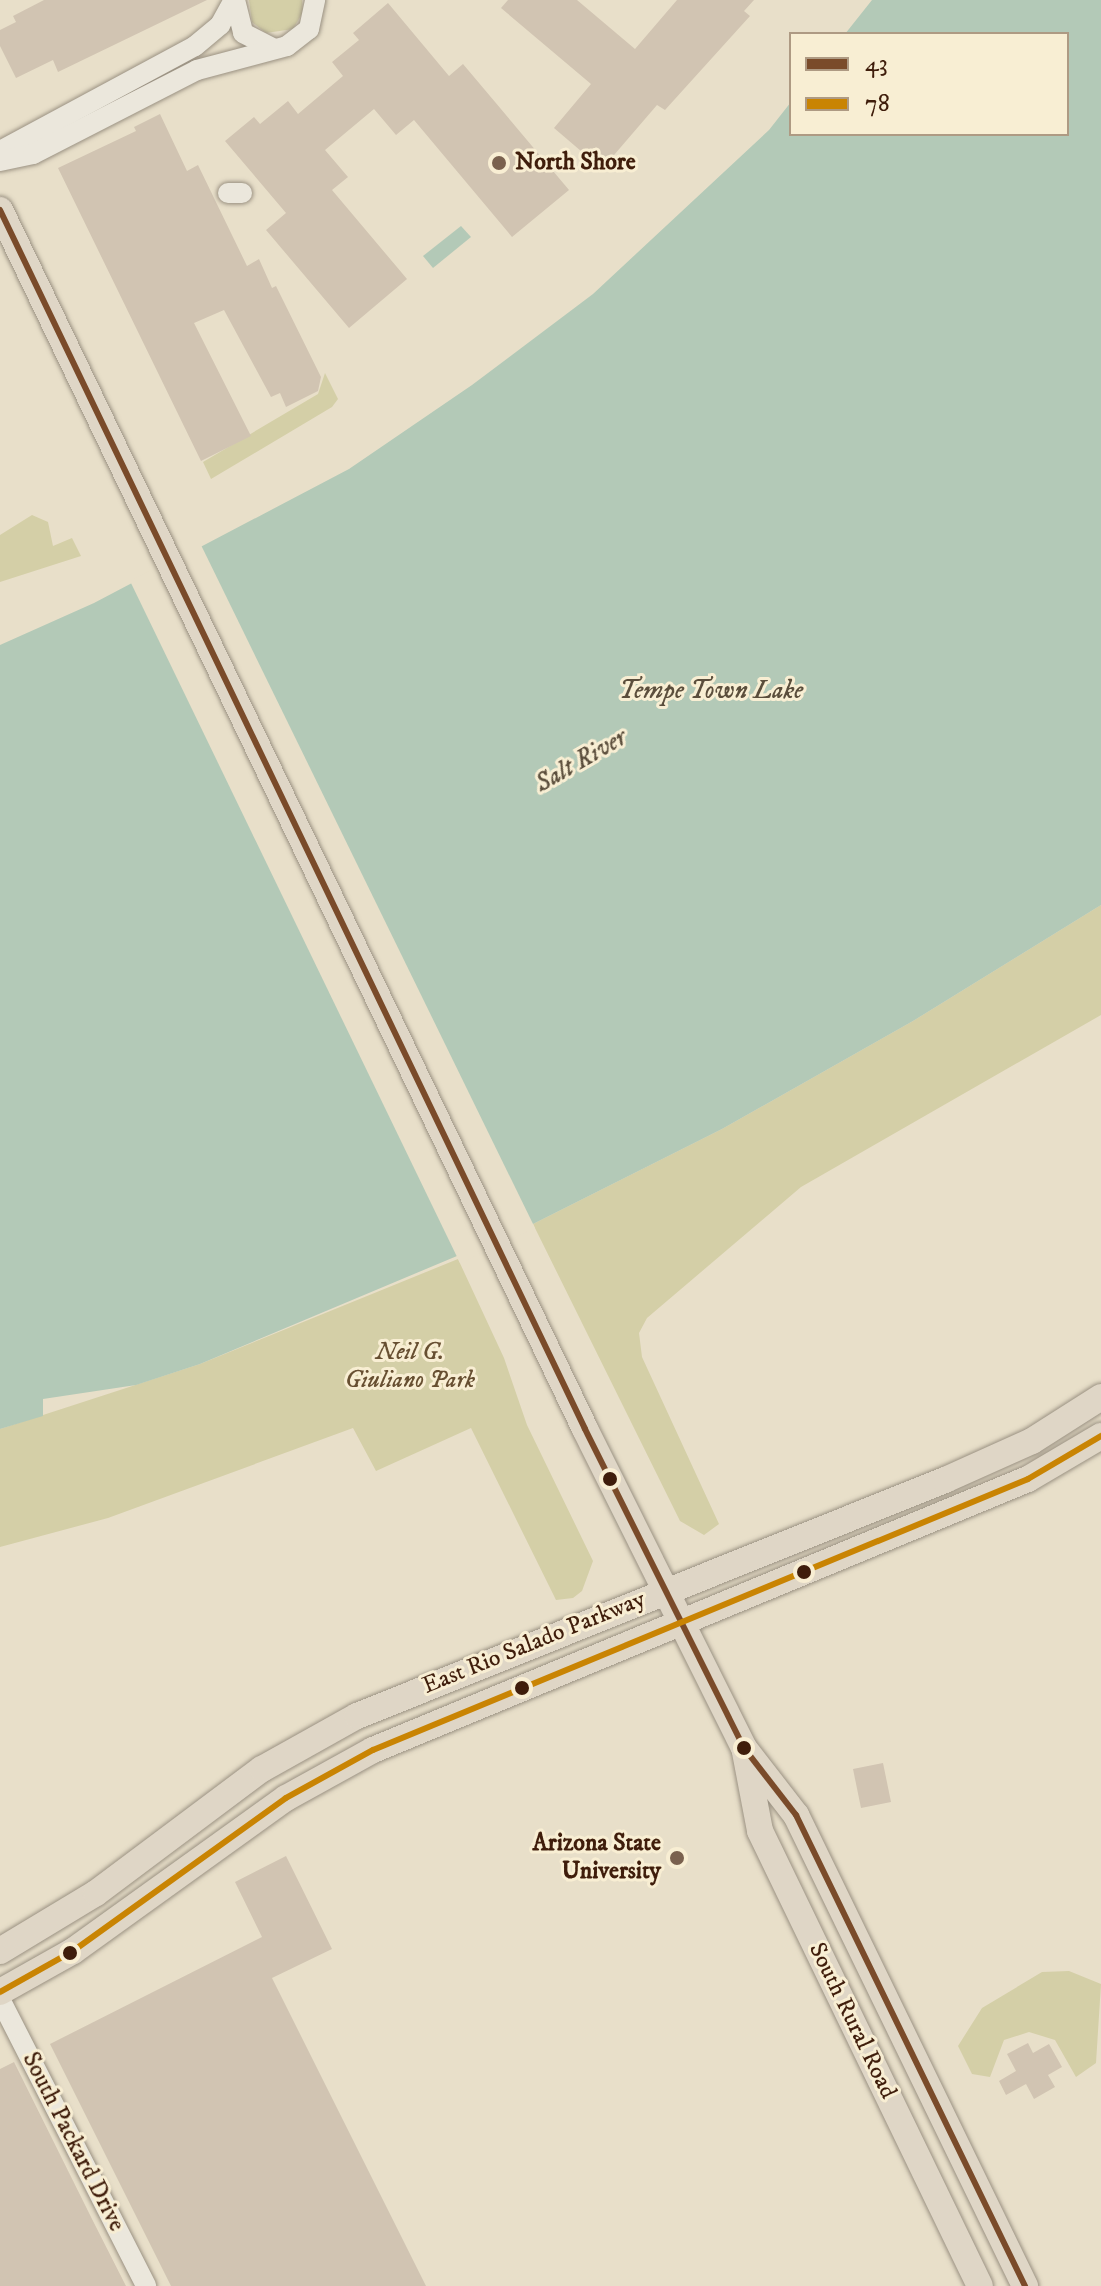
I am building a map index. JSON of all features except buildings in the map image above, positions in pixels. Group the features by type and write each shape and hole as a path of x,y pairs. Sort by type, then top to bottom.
{"main road":[{"name":"South Rural Road","path":"0,210 538,1328 744,1748 796,1815 1025,2286"},
{"name":"East Rio Salado Parkway","path":"0,1951 96,1893 262,1769 357,1716 666,1589 945,1480 1032,1441 1101,1397"},
{"name":"East Rio Salado Parkway","path":"0,1992 85,1944 286,1798 373,1750 1028,1479 1101,1436"},
{"name":"South Rural Road","path":"744,1748 760,1831 980,2286"}],"street":[{"path":"234,0 243,33 273,48"},
{"path":"0,151 195,46 220,25 234,0"},
{"path":"0,161 33,154 197,70 300,40 309,29 315,0"},
{"name":"South Packard Drive","path":"0,1999 146,2286"}],"green space":[{"path":"249,0 302,0 303,12 293,29 266,33 252,22"},
{"path":"325,373 338,399 332,407 211,479 203,462 318,394"},
{"path":"32,515 48,522 53,546 72,538 81,556 0,582 0,535"},
{"path":"1101,905 1101,1015 801,1187 647,1318 639,1333 642,1357 719,1524 704,1535 680,1521 533,1224 722,1129 913,1021"},
{"name":"Neil G. Giuliano Park","path":"458,1259 504,1358 527,1425 593,1561 582,1591 573,1598 556,1600 471,1428 376,1471 353,1428 108,1518 0,1547 0,1429 200,1364"},
{"path":"1069,1971 1101,1984 1096,2063 1076,2077 1055,2040 1029,2032 1004,2040 990,2077 972,2074 958,2046 982,2008 1042,1972"}],"water":[{"name":"Tempe Town Lake","path":"872,0 1101,0 1101,905 913,1021 722,1129 533,1224 200,1364 136,1385 43,1399 43,1416 0,1429 0,645 94,603 349,469 472,385 593,294 769,130 789,105 789,136 1069,136 1069,32 847,32"},
{"path":"461,226 471,237 433,268 423,256"}],"pier":[{"path":"201,545 535,1228 460,1263 130,581"}],"transit line":[{"name":"43","path":"0,210 585,1429 744,1748 796,1815 1025,2286"},
{"name":"78","path":"0,1992 73,1951 286,1798 373,1750 1028,1479 1101,1436"}],"place":[{"name":"North Shore","path":"499,163"},
{"name":"Arizona State University","path":"677,1858"}],"water label":[{"name":"Salt River","path":"581,761"}]}
